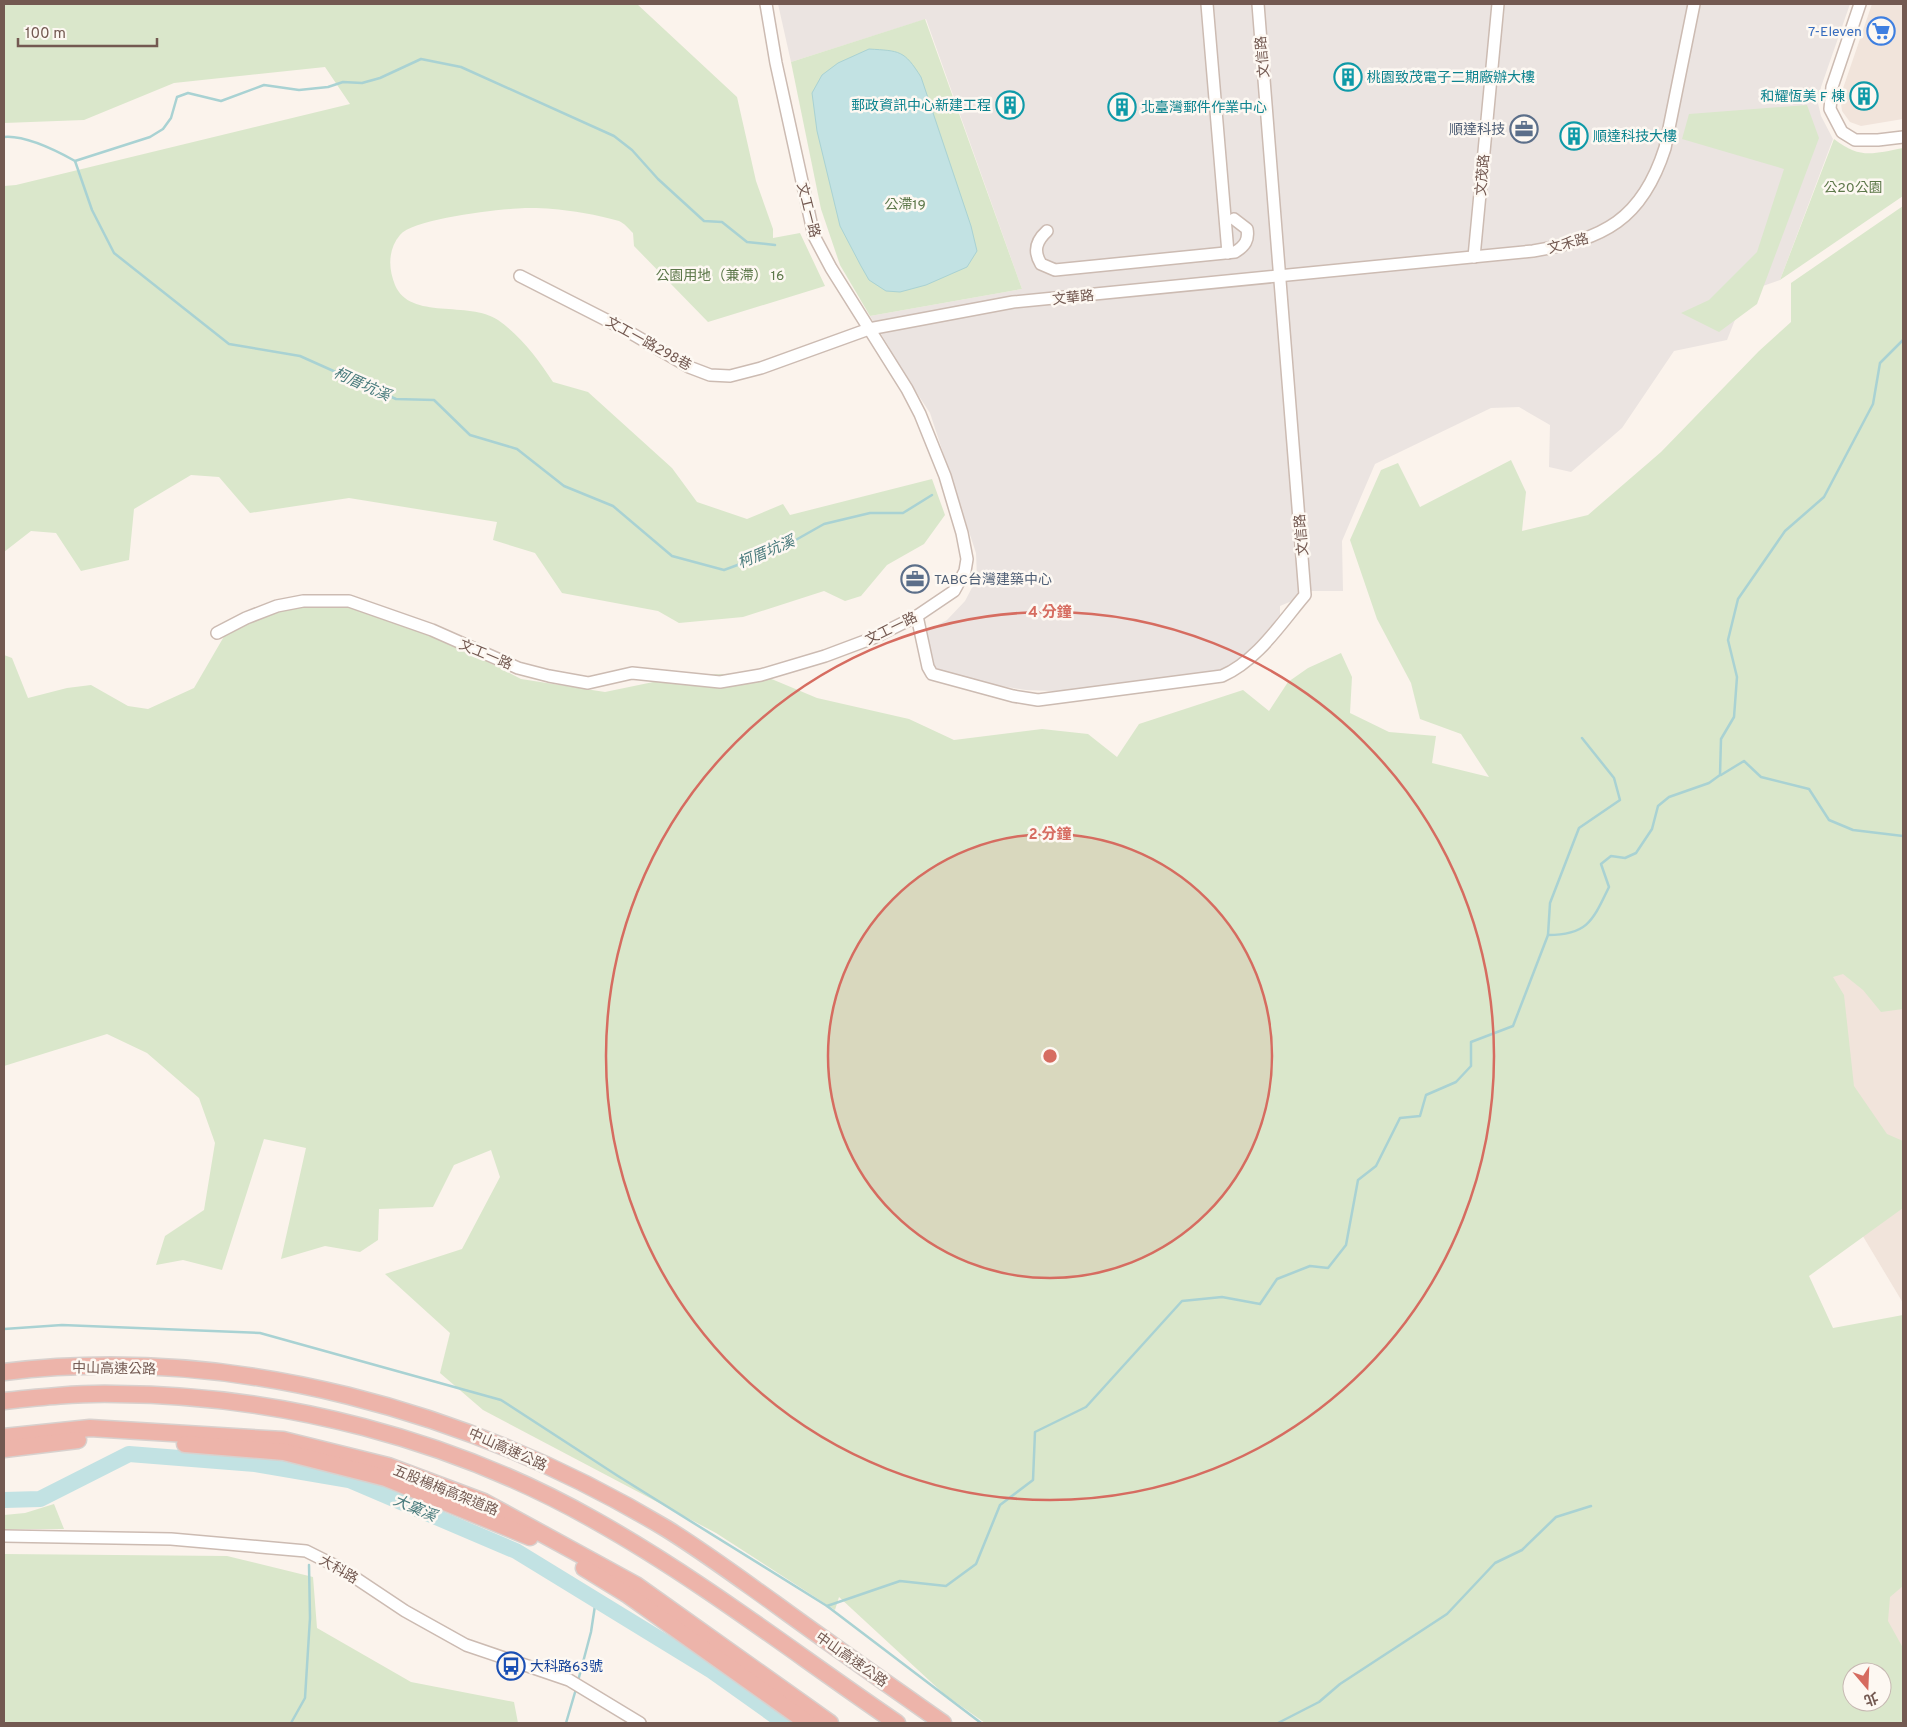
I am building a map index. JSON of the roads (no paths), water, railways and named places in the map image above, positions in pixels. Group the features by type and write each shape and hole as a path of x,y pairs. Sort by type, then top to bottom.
{"highway":[{"name":"中山高速公路","path":"4,1372 34,1368 121,1366 208,1371 298,1384 369,1401 470,1432 597,1490 668,1530 943,1723"},
{"name":"中山高速公路","path":"4,1401 116,1394 228,1401 296,1411 411,1440 526,1484 595,1520 665,1563 897,1723"},
{"name":"五股楊梅高架道路","path":"4,1437 90,1428 283,1440 388,1466 484,1502 636,1585 830,1723"},
{"name":"五股楊梅高架道路","path":"4,1449 88,1439 171,1443 284,1452 386,1478 537,1540 628,1595 808,1723"}],"street":[{"name":"文工一路","path":"217,633 246,618 278,606 303,601 349,601 432,630 518,668 549,676 588,683 632,673 720,682 761,675 825,656 873,638 917,616 954,591 965,571 965,546 944,476 920,414 907,389 868,329 814,236 776,63 766,4"},
{"path":"1207,4 1228,253"},
{"name":"文信路","path":"917,616 928,667 932,674 1012,696 1038,700 1213,678 1230,672 1251,657 1305,595 1258,4"},
{"name":"文茂路","path":"1474,257 1498,4"},
{"name":"文禾路","path":"1280,276 1533,251 1567,245 1597,235 1621,220 1645,192 1658,169 1665,148 1694,4"},
{"path":"1860,4 1829,97 1830,109 1842,132 1855,140 1903,137"},
{"path":"1047,232 1036,244 1036,251 1041,264 1055,270 1228,253 1242,248 1247,242 1247,229 1234,219"},
{"name":"文工一路298巷","path":"520,276 624,329 689,367 710,375 730,376 761,368 868,329"},
{"name":"文華路","path":"868,329 1013,302 1280,276"},
{"name":"大科路","path":"4,1536 171,1539 306,1551 342,1568 405,1611 466,1645 569,1680 587,1689 640,1723"}],"water":[{"name":"公滯19","path":"869,49 888,50 900,54 910,62 921,77 971,226 977,251 967,267 926,285 900,292 886,291 869,280 840,226 817,131 812,93 822,75 838,63"}],"waterway":[{"path":"75,161 150,137 163,129 171,118 177,97 188,93 221,101 264,85 299,90 328,87 343,82 362,83 380,78 421,59 461,67 614,136 632,150 658,179 704,221 722,222 747,242 775,245"},
{"name":"柯厝坑溪","path":"4,137 21,138 31,141 75,161 92,210 114,253 229,344 300,356 396,399 434,400 470,435 517,449 564,486 613,506 672,556 724,570 778,550 824,524 870,513 903,513 932,495"},
{"path":"4,1329 62,1325 260,1333 501,1400 618,1476 827,1606 900,1581 946,1586 976,1564 1000,1505 1033,1480 1035,1432 1086,1407 1182,1301 1222,1297 1260,1304 1277,1279 1310,1266 1328,1268 1346,1245 1358,1180 1376,1166 1400,1118 1420,1116 1426,1095 1456,1082 1471,1066 1471,1042 1513,1026 1548,935 1581,929 1593,917 1598,908 1609,887 1601,864 1611,856 1625,858 1636,853 1652,829 1658,806 1669,797 1709,783 1720,775 1721,739 1734,717 1737,677 1728,640 1738,599 1785,531 1824,497 1873,404 1880,363 1903,340"},
{"path":"1548,935 1550,903 1579,828 1620,800 1614,778 1582,738"},
{"path":"1721,775 1744,761 1761,777 1809,789 1829,820 1853,830 1903,836"},
{"name":"大窠溪","path":"4,1500 40,1499 129,1454 255,1464 349,1480 516,1551 712,1671 785,1723"},
{"path":"1278,1723 1319,1702 1340,1684 1447,1614 1495,1563 1522,1550 1556,1517 1591,1506"},
{"path":"291,1723 305,1698 310,1618 309,1565"},
{"path":"578,1681 591,1632 596,1599"},
{"path":"827,1606 981,1723"},
{"path":"566,1723 576,1689"}],"place":[{"name":"7-Eleven","path":"1881,31"},
{"name":"桃園致茂電子二期廠辦大樓","path":"1348,77"},
{"name":"和耀恆美 F 棟","path":"1864,96"},
{"name":"郵政資訊中心新建工程","path":"1010,105"},
{"name":"北臺灣郵件作業中心","path":"1122,107"},
{"name":"順達科技","path":"1524,129"},
{"name":"順達科技大樓","path":"1574,136"},
{"name":"TABC台灣建築中心","path":"915,579"},
{"name":"大科路63號","path":"511,1666"}],"park label":[{"name":"公20公園","path":"1853,187"},
{"name":"公園用地（兼滯） 16","path":"720,275"}]}
